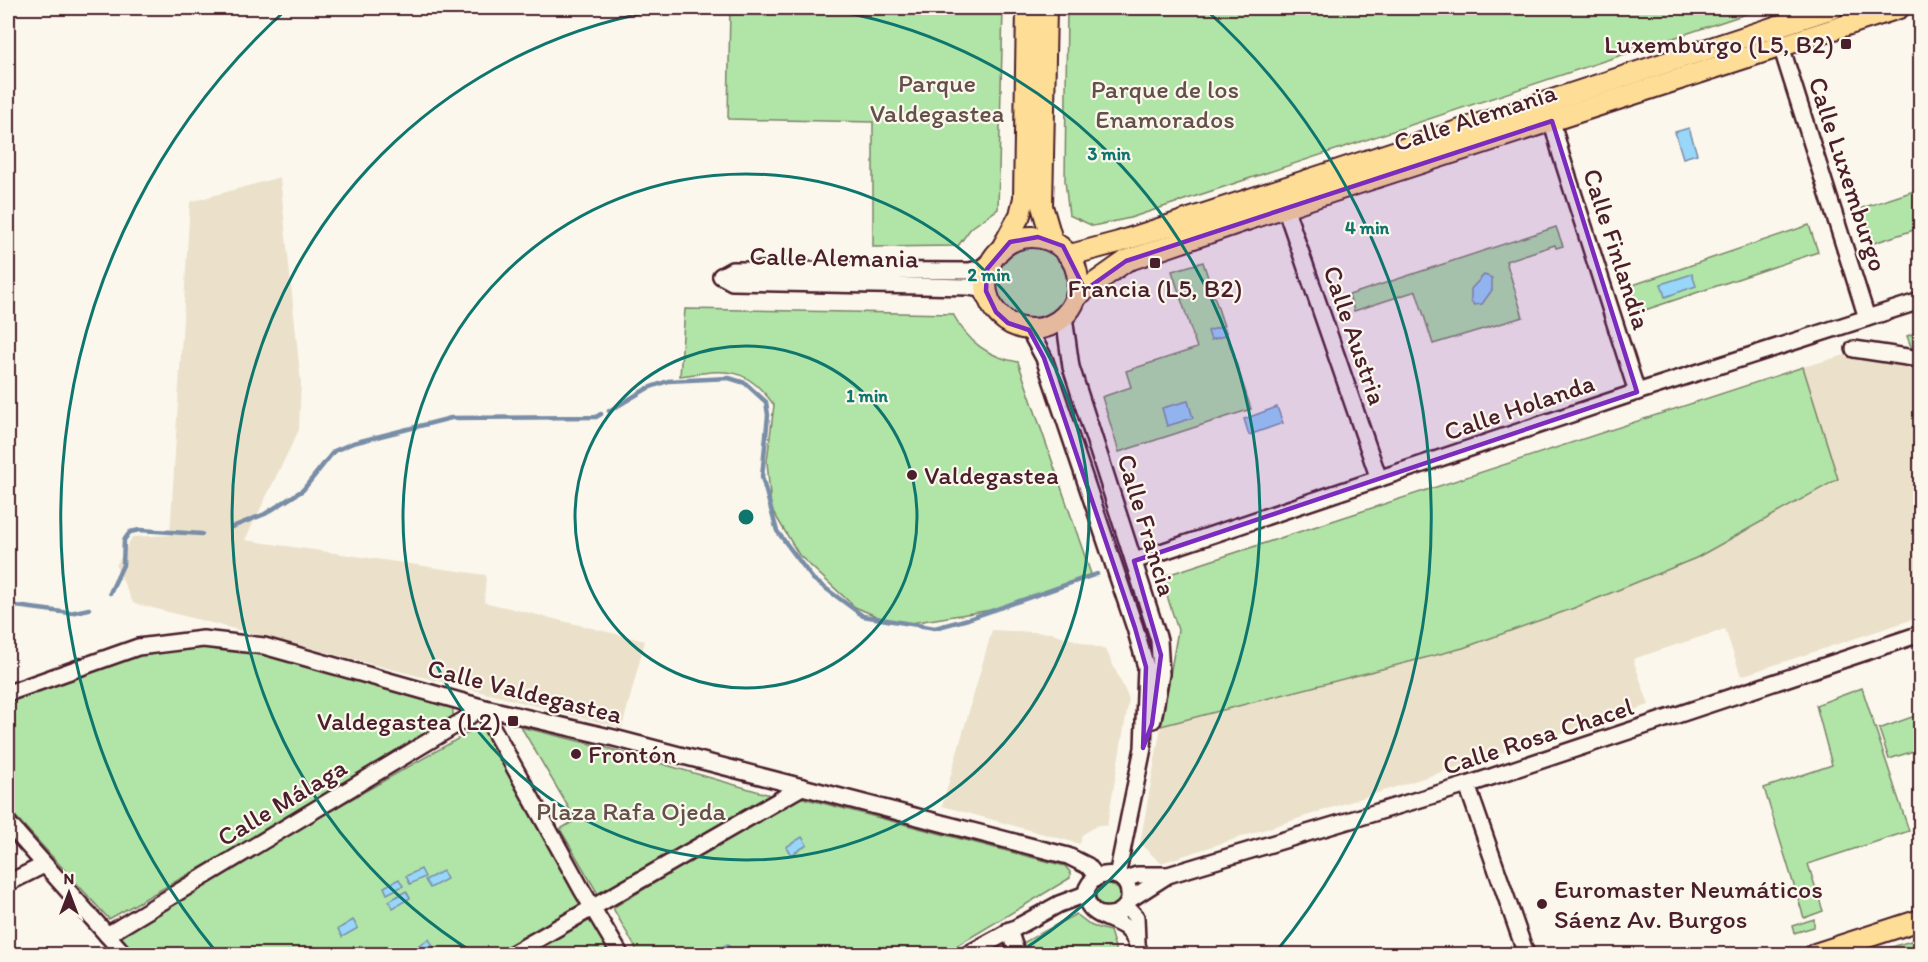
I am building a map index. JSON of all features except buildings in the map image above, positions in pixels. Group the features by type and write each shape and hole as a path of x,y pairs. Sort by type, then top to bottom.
{"main road":[{"path":"997,252 1025,236 1052,240 1063,246 1070,255 1078,274 1077,295 1064,317 1043,328 1029,330 1008,323 996,312 986,291 987,269 997,252 1020,215 1024,198 1027,8"},
{"path":"1046,8 1042,206 1052,240"},
{"name":"Calle Alemania","path":"1070,255 1119,243 1833,8"},
{"name":"Calle Alemania","path":"1077,295 1126,261 1285,207 1899,8"},
{"path":"1815,954 1920,920"}],"street":[{"name":"Calle Luxemburgo","path":"1781,46 1867,318"},
{"name":"Calle Finlandia","path":"1552,121 1637,392"},
{"name":"Calle Austria","path":"1285,207 1379,478"},
{"name":"Calle Alemania","path":"996,312 980,289 969,286 732,282 721,276 732,270 970,271 981,268 997,252"},
{"name":"Calle Holanda","path":"1134,561 1637,392 1920,301"},
{"name":"Calle Francia","path":"1064,317 1071,367 1159,640 1161,674 1152,724 1143,748"},
{"name":"Calle Francia","path":"1029,330 1044,358 1143,657 1147,686 1143,748 1125,837 1102,882"},
{"path":"1854,349 1920,359"},
{"name":"Calle Rosa Chacel","path":"968,954 1102,882 1137,875 1168,874 1467,785 1920,634"},
{"name":"Calle Valdegastea","path":"8,693 131,649 203,639 264,646 481,707 614,738 1068,856 1080,871 1102,882"},
{"path":"481,707 620,954"},
{"name":"Calle Málaga","path":"107,935 464,720 481,707"},
{"path":"1467,785 1526,954"},
{"path":"512,954 802,787"},
{"path":"8,823 124,954"},
{"path":"8,883 44,865"},
{"name":"Calle Rosa Chacel","path":"1102,915 1115,915 1127,903 1168,874"},
{"path":"1102,882 1127,886 1127,903 1136,917 1138,948 1124,926 1090,908 1102,882"},
{"path":"1009,930 1017,954"}],"highlighted area":[{"path":"1552,121 1637,392 1134,561 1161,655 1152,724 1143,748 1146,667 1135,628 1044,358 1029,330 1008,323 996,312 986,291 987,269 1010,242 1038,237 1063,246 1085,290 1126,261"}],"shaded area":[{"path":"280,177 301,383 299,430 245,540 486,575 484,602 645,641 622,728 133,603 116,566 132,537 170,535 190,202"},
{"path":"1845,355 1920,365 1920,617 1741,676 1725,629 1633,659 1649,705 1161,863 1140,844 1161,726 1236,706 1838,479 1803,367"},
{"path":"992,630 1052,633 1106,650 1129,699 1107,826 1098,825 1082,835 1080,844 942,806"}],"green space":[{"name":"Parque Valdegastea","path":"730,8 1003,8 998,209 971,228 958,246 873,247 873,122 728,119"},
{"name":"Parque de los Enamorados","path":"1067,8 1764,8 1130,218 1093,226 1069,215 1065,181"},
{"path":"1920,189 1920,228 1874,243 1862,208"},
{"path":"1809,225 1818,252 1639,312 1630,286"},
{"path":"1556,227 1563,246 1556,248 1555,245 1506,261 1523,317 1433,344 1416,291 1354,311 1349,295"},
{"path":"1032,245 1046,248 1058,256 1066,268 1069,282 1066,296 1058,308 1046,316 1032,319 1018,316 1006,308 998,296 995,282 998,268 1006,256 1018,248"},
{"path":"1203,262 1251,409 1119,452 1102,397 1131,387 1126,371 1197,348 1172,271"},
{"name":"Valdegastea","path":"685,309 953,314 965,333 980,347 1007,360 1018,362 1091,574 997,609 911,623 890,622 855,607 799,555 771,508 767,461 774,405 753,382 743,376 710,372 680,376"},
{"path":"1920,331 1920,350 1912,349 1907,336"},
{"path":"1803,367 1838,479 1696,558 1574,608 1463,648 1161,726 1178,630 1161,577"},
{"path":"212,645 271,652 449,702 453,707 453,721 306,808 109,919 8,808 8,697 129,655"},
{"path":"1862,688 1909,831 1808,864 1823,911 1804,918 1764,788 1832,765 1816,705"},
{"path":"1920,714 1920,749 1889,759 1879,729"},
{"path":"482,725 583,899 582,903 496,954 130,954 119,939 119,934 188,892"},
{"name":"Plaza Rafa Ojeda","path":"521,727 607,748 770,795 598,894 560,829 576,820"},
{"path":"799,797 1065,866 1070,872 1070,878 943,954 639,954 614,907"},
{"path":"1108,884 1117,887 1120,896 1117,905 1108,908 1099,905 1096,896 1099,887"},
{"path":"1076,914 1092,926 1110,931 1117,954 1024,954 1021,944"},
{"path":"1814,919 1814,927 1794,933 1792,926"},
{"path":"590,920 612,954 529,954"},
{"path":"1920,938 1918,954 1870,954"}],"water":[{"path":"1689,128 1697,154 1683,158 1675,132"},
{"path":"1692,274 1696,286 1665,297 1661,284"},
{"path":"1484,275 1492,278 1492,290 1482,304 1474,305 1471,301 1471,289"},
{"path":"1224,326 1227,335 1211,340 1208,331"},
{"path":"1188,401 1193,418 1167,426 1162,408"},
{"path":"1277,407 1283,423 1249,435 1244,419"},
{"path":"802,837 807,845 791,855 786,847"},
{"path":"421,869 425,877 410,884 406,876"},
{"path":"443,871 447,879 430,888 425,880"},
{"path":"399,879 403,886 387,894 384,887"},
{"path":"406,891 410,898 393,908 389,901"},
{"path":"353,920 358,928 342,937 338,929"},
{"path":"429,939 434,948 423,954 414,954 411,950"},
{"path":"728,944 733,953 712,954 711,952"}],"waterway":[{"path":"609,411 648,388 668,381 729,378 745,383 766,402 768,415 762,477 777,531 813,579 863,616 935,628 968,619 1097,574"},
{"path":"232,527 265,514 303,490 334,451 353,443 451,418 596,417 601,414"},
{"path":"110,593 123,565 124,540 130,532 140,530 202,534"},
{"path":"8,605 70,613 89,609"}],"place":[{"name":"Luxemburgo (L5, B2)","path":"1846,44"},
{"name":"Francia (L5, B2)","path":"1155,263"},
{"name":"Valdegastea","path":"912,475"},
{"name":"Valdegastea (L2)","path":"513,721"},
{"name":"Frontón","path":"576,754"},
{"name":"Euromaster Neumáticos Sáenz Av. Burgos","path":"1542,904"}]}
